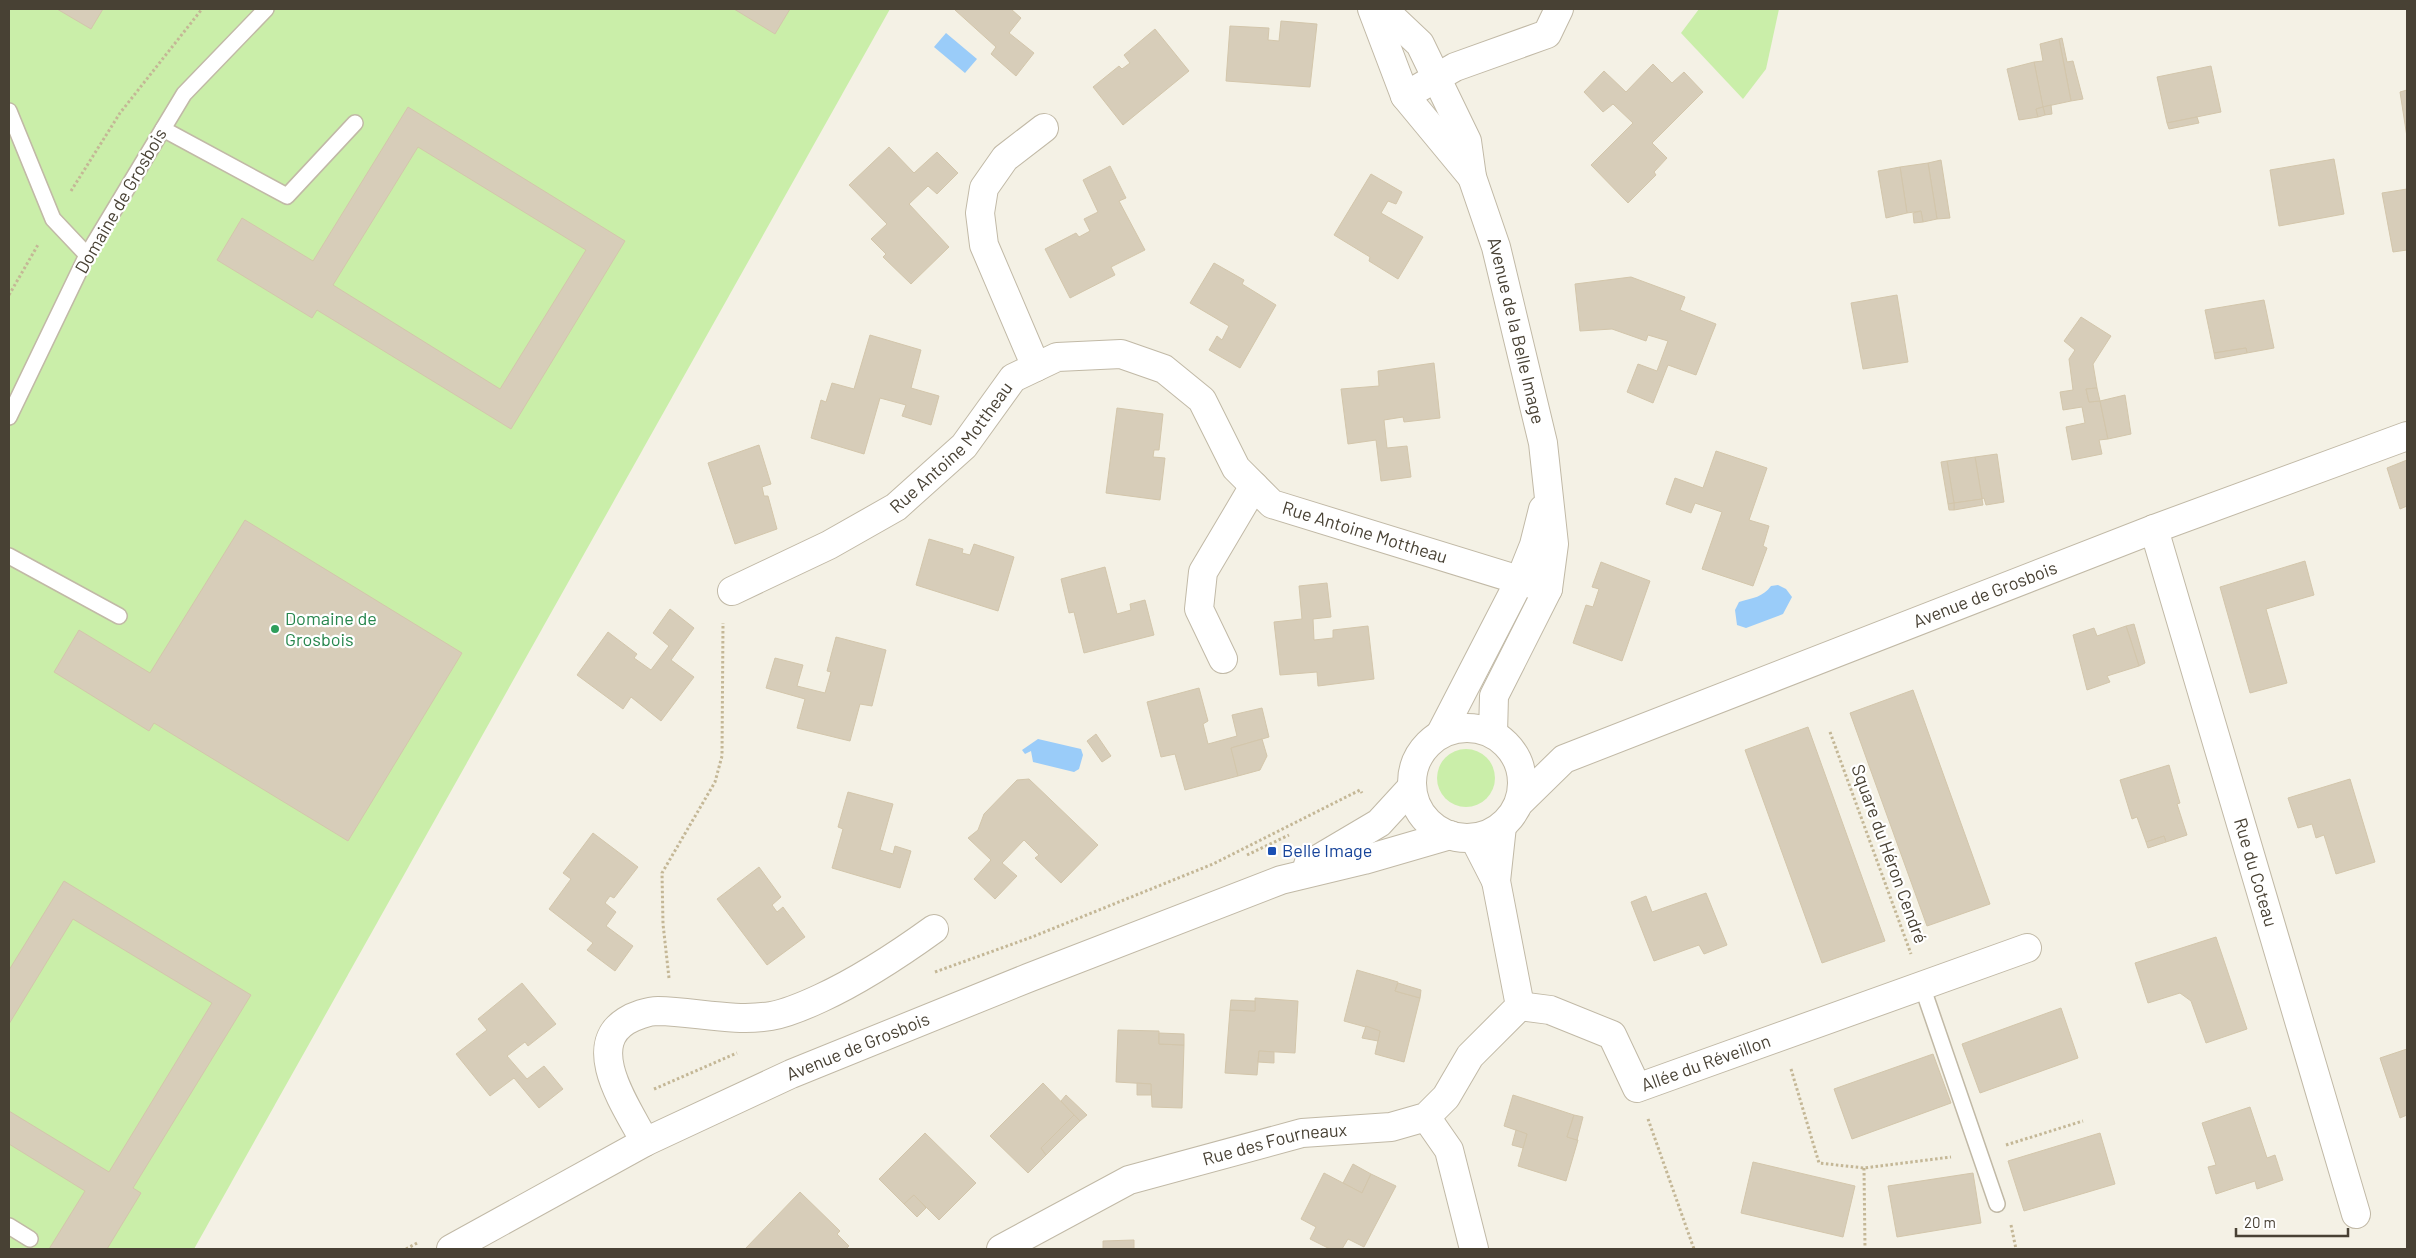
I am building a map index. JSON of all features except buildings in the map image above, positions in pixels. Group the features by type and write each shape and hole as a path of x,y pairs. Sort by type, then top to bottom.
{"street":[{"name":"Avenue de la Belle Image","path":"1372,9 1405,96 1472,177"},
{"name":"Avenue de la Belle Image","path":"1383,9 1420,44 1467,141 1472,177 1496,247 1542,443 1554,544 1548,589 1494,696 1502,742"},
{"path":"1405,96 1436,76 1455,67 1548,34 1560,9"},
{"path":"1036,367 984,245 980,212 984,188 1005,158 1044,128"},
{"name":"Rue Antoine Mottheau","path":"732,590 830,545 896,507 964,446 1013,378 1057,357 1121,354 1164,370 1202,400 1236,468 1272,504 1548,589"},
{"name":"Avenue de Grosbois","path":"1519,803 1564,759 2154,530 2407,436"},
{"path":"1223,659 1199,608 1203,572 1254,486"},
{"name":"Avenue de la Belle Image","path":"1441,733 1520,580 1534,545 1548,488"},
{"name":"Rue du Coteau","path":"2154,530 2356,1214"},
{"path":"1458,728 1476,728 1502,742 1519,762 1522,777 1519,803 1510,817 1502,826 1462,836 1435,828 1415,803 1412,787 1413,771 1418,756 1428,742 1441,733 1458,728"},
{"name":"Avenue de Grosbois","path":"1502,742 1541,757 1564,759"},
{"name":"Avenue de Grosbois","path":"1281,880 1379,823 1412,787"},
{"path":"1474,1249 1449,1150 1426,1117 1446,1097 1470,1056 1520,1006 1496,881 1502,826"},
{"path":"1462,836 1496,881"},
{"name":"Avenue de Grosbois","path":"451,1249 645,1142 791,1074 1028,978 1281,880 1462,836"},
{"path":"645,1142 614,1082 609,1066 608,1043 614,1028 632,1017 655,1011 735,1018 772,1016 807,1004 853,983 892,960 934,929"},
{"name":"Allée du Réveillon","path":"1520,1006 1550,1010 1612,1035 1637,1088 2027,948"},
{"name":"Rue des Fourneaux","path":"1001,1249 1129,1180 1302,1134 1390,1127 1426,1117"}],"lane":[{"name":"Domaine de Grosbois","path":"9,417 87,255 184,94 266,9"},
{"path":"9,111 53,219 87,255"},
{"path":"163,129 287,196 354,123"},
{"path":"9,556 119,616"},
{"path":"1922,986 1997,1204"},
{"path":"9,1226 30,1239"}],"path":[{"path":"9,295 53,219 120,113 202,9"},
{"path":"668,1011 670,992 663,924 662,873 715,782 719,765 723,722 721,673 723,608 732,590"},
{"name":"Square du Héron Cendré","path":"1830,732 1922,986"},
{"path":"1781,1037 1819,1163 1864,1168 1980,1153 2083,1121"},
{"path":"1637,1088 1694,1249"},
{"path":"1864,1168 1866,1249"}],"green space":[{"name":"Domaine de Grosbois","path":"9,9 890,9 194,1249 9,1249"},
{"path":"1699,9 1779,9 1766,69 1743,99 1681,33"},
{"path":"1466,749 1482,754 1490,762 1495,778 1490,794 1482,802 1466,807 1450,802 1442,794 1437,778 1442,762 1450,754"}],"water":[{"path":"946,33 977,59 965,73 934,47"},
{"path":"1778,585 1786,589 1792,597 1783,614 1746,628 1737,625 1735,610 1739,602 1757,597 1765,593 1771,586"},
{"path":"1038,739 1081,749 1083,755 1079,769 1074,772 1033,762 1031,751 1025,754 1022,750"}],"place":[{"name":"Domaine de Grosbois","path":"275,629"},
{"name":"Belle Image","path":"1272,851"}]}
